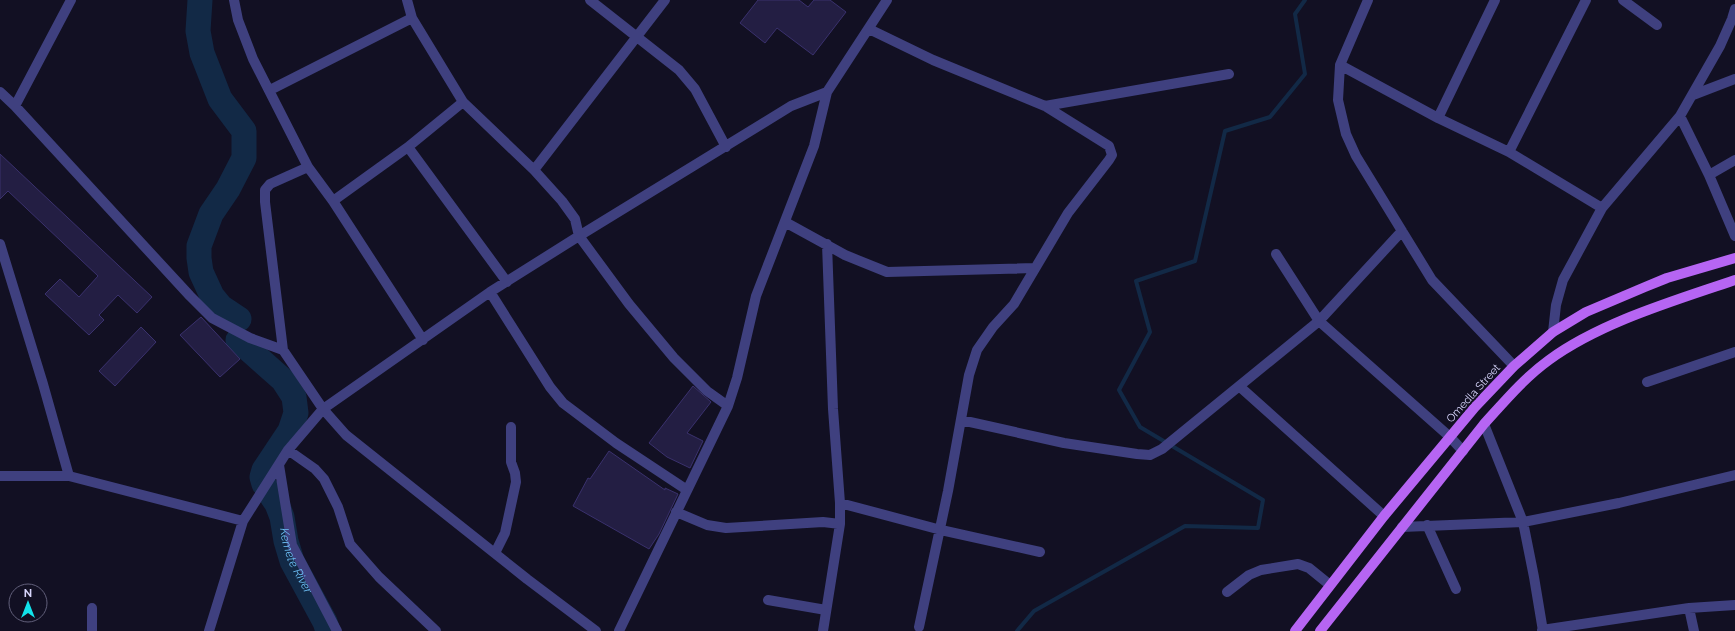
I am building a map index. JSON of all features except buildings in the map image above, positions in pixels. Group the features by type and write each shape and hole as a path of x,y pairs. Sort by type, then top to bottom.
{"main road":[{"name":"Omedla Street","path":"1295,631 1384,516 1450,437 1514,366 1553,332 1586,312 1667,278 1735,258"},
{"path":"1320,631 1484,424 1527,378 1548,360 1571,345 1603,328 1735,280"}],"street":[{"path":"15,106 71,0"},
{"path":"234,0 238,20 253,59 308,167 333,201 422,340"},
{"path":"407,0 412,18 463,102 534,170 562,201 575,218 579,236 628,304 674,358 707,391 728,406"},
{"path":"590,0 678,70 695,89 726,147"},
{"path":"534,170 665,0"},
{"path":"619,631 728,406 738,378 756,296 814,146 826,92 888,0"},
{"path":"1368,0 1340,65 1338,100 1346,134 1356,156 1432,280 1514,366"},
{"path":"1438,118 1495,0"},
{"path":"1509,152 1586,0"},
{"path":"1623,0 1657,25"},
{"path":"1553,332 1556,305 1564,280 1602,208 1680,116 1720,46 1735,9"},
{"path":"270,90 412,18"},
{"path":"869,29 933,60 1045,106 1109,146 1112,155 1110,160 1068,214 1014,304 993,327 977,350 969,374 941,530 919,626"},
{"path":"1340,65 1438,118 1509,152 1602,208"},
{"path":"1045,106 1229,74"},
{"path":"1693,95 1735,79"},
{"path":"0,92 15,106 212,318 250,338 283,350"},
{"path":"209,631 243,521 288,450 323,409 490,292 791,106 826,92"},
{"path":"333,201 408,147 463,102"},
{"path":"1680,116 1709,175 1735,236"},
{"path":"408,147 507,282"},
{"path":"1709,175 1735,160"},
{"path":"308,167 270,184 264,190 264,202 283,350 323,409 346,435 596,631"},
{"path":"785,222 846,255 887,272 1036,268"},
{"path":"961,420 1064,442 1150,455 1162,449 1319,320 1402,231"},
{"path":"0,244 43,384 69,476"},
{"path":"823,631 840,524 833,401 827,244"},
{"path":"1276,254 1319,320 1450,437 1462,451"},
{"path":"490,292 550,387 563,403 611,439 687,490"},
{"path":"1647,382 1735,352"},
{"path":"1239,386 1384,516"},
{"path":"1484,424 1523,522 1543,630 1689,608 1735,605"},
{"path":"495,553 505,533 516,482 515,473 511,462 511,427"},
{"path":"288,450 315,469 324,479 338,507 350,544 379,577 436,631"},
{"path":"279,465 292,545 337,631"},
{"path":"1402,527 1523,522 1618,503 1735,475"},
{"path":"0,476 69,476 243,521"},
{"path":"840,503 941,530 1040,552"},
{"path":"676,512 707,525 726,528 823,522 840,524"},
{"path":"1427,525 1456,589"},
{"path":"1227,592 1249,575 1261,570 1298,564 1309,568 1330,584"},
{"path":"768,600 826,610"},
{"path":"92,608 92,631"},
{"path":"1689,608 1694,631"}],"waterway":[{"path":"200,0 198,31 202,53 220,99 244,131 244,158 228,189 211,214 199,246 199,258 201,272 212,296 221,307 239,319"},
{"path":"1017,631 1034,611 1185,526 1258,528 1263,500 1140,427 1119,390 1150,332 1136,281 1195,261 1225,131 1270,117 1305,74 1295,14 1305,0"},
{"path":"238,340 283,380 294,397 296,413 290,431 264,470 262,477 264,484"},
{"name":"Kemete River","path":"267,489 277,504 282,517 286,541 292,561 325,622 328,631"}]}
